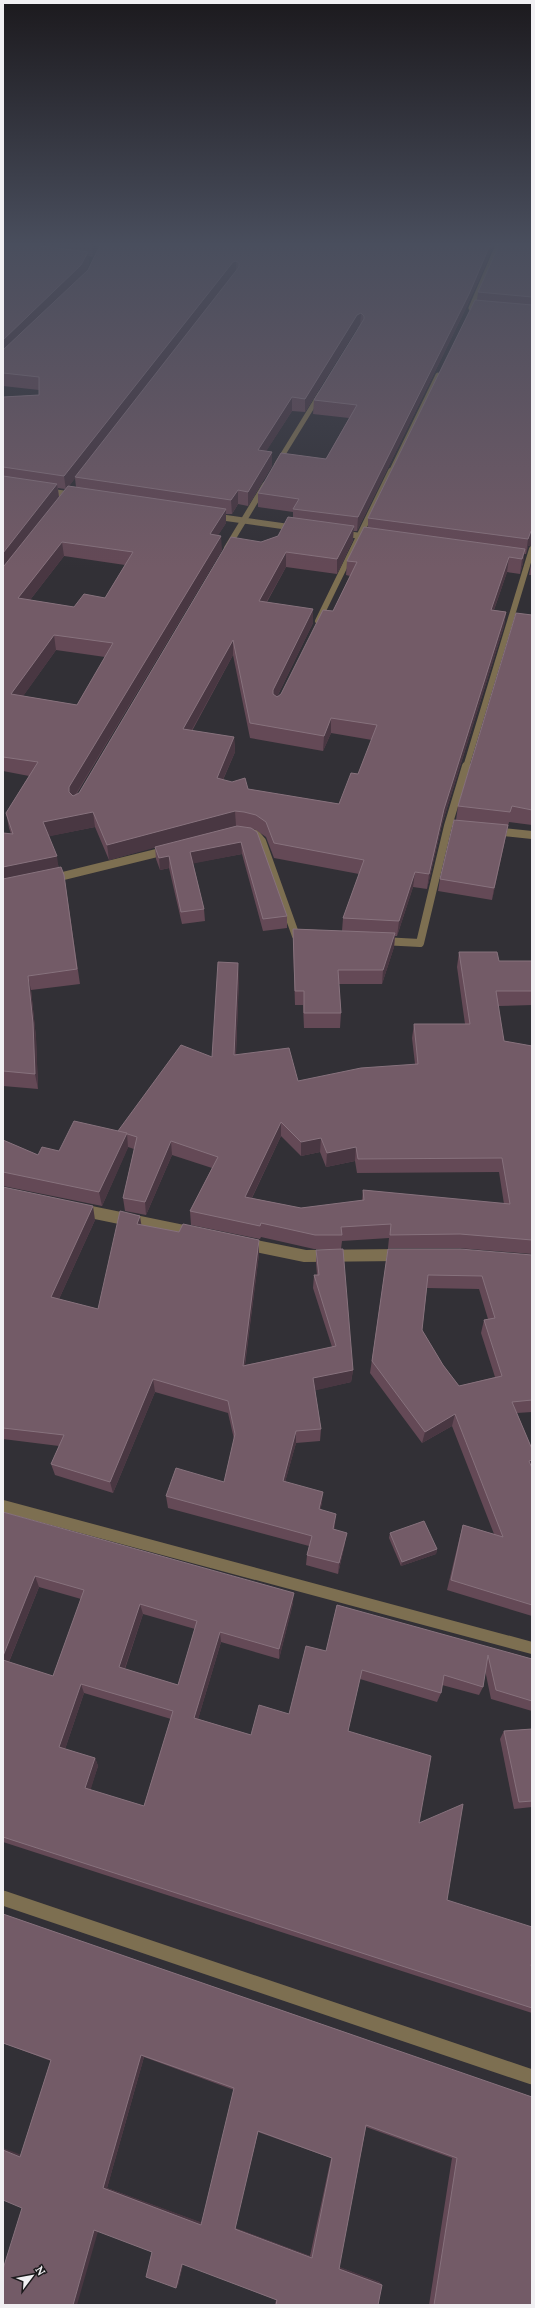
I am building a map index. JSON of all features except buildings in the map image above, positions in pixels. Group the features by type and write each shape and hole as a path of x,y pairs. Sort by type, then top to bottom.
{"street":[{"path":"315,629 440,372"},
{"path":"275,468 324,389"},
{"path":"223,555 267,481"},
{"path":"64,500 73,487"},
{"path":"39,490 84,496"},
{"path":"205,515 305,529"},
{"path":"336,533 382,539"},
{"path":"374,941 420,943 452,827 528,577 526,559 532,549"},
{"path":"486,830 532,836"},
{"path":"237,832 256,834 262,841 296,936 311,937"},
{"path":"40,881 176,848"},
{"path":"72,1208 204,1236"},
{"path":"235,1242 305,1256 412,1255"},
{"path":"3,1506 532,1648"},
{"path":"3,1898 532,2077"}]}
